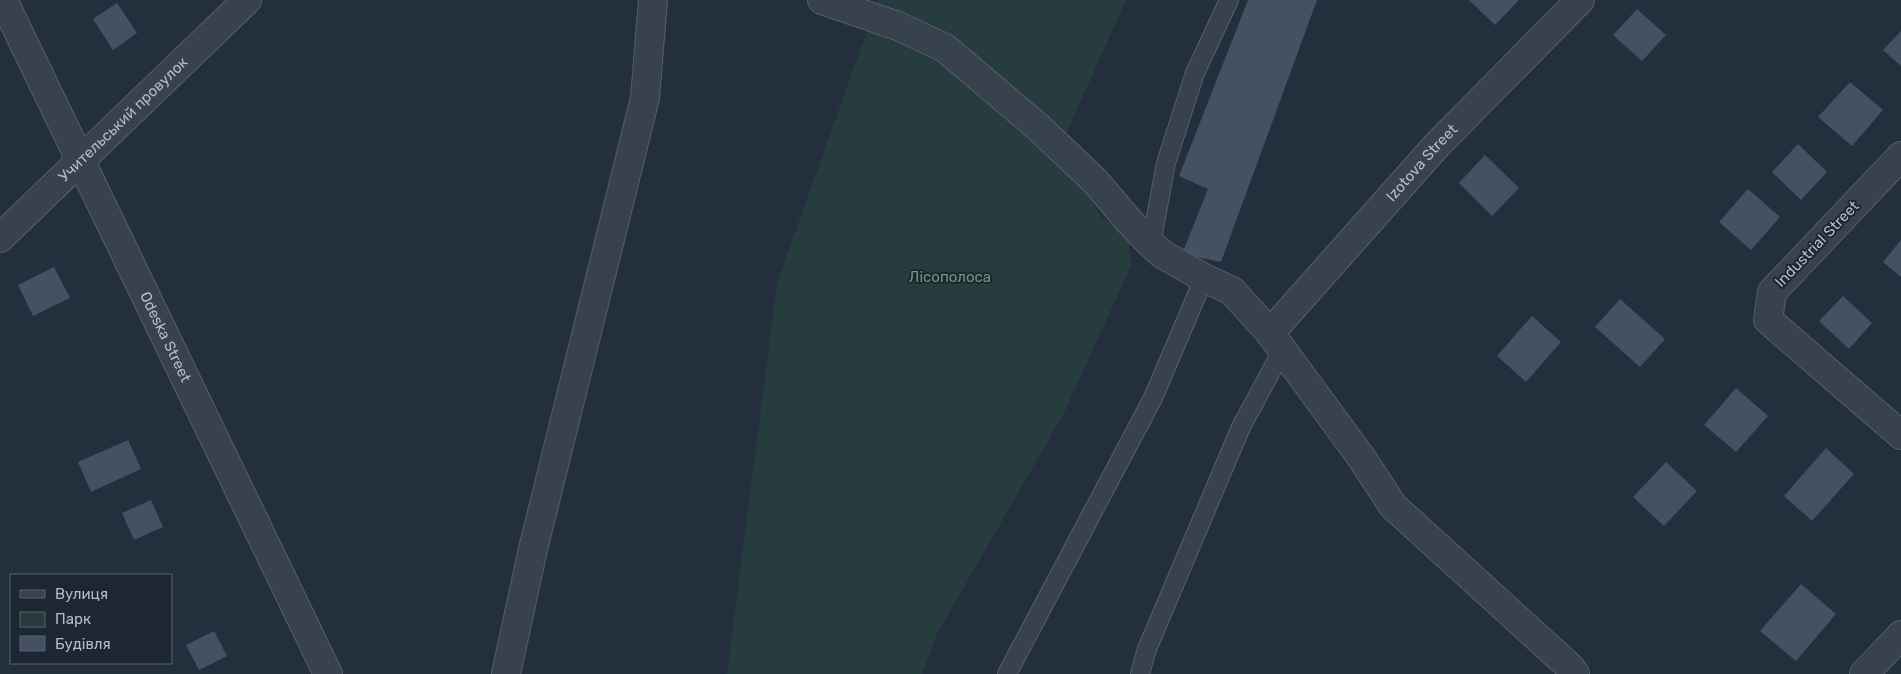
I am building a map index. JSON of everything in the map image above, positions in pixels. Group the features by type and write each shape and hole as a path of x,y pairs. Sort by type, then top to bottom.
{"street":[{"name":"Odeska Street","path":"3,0 328,674"},
{"name":"Учительський провулок","path":"0,238 247,0"},
{"path":"506,674 533,549 645,98 653,0"},
{"path":"822,0 898,26 945,48 1038,127 1096,181 1128,220 1162,254 1204,278 1232,291 1276,342 1361,457 1393,506 1570,667 1575,674"},
{"name":"Izotova Street","path":"1276,342 1437,145 1580,0"},
{"name":"Industrial Street","path":"1901,156 1772,292 1768,320 1901,436"},
{"path":"1864,674 1901,635"}],"lane":[{"path":"1151,244 1166,164 1196,73 1229,0"},
{"path":"1007,674 1153,398 1204,278"},
{"path":"1140,674 1147,649 1276,342"}],"green space":[{"name":"Лісополоса","path":"878,0 1126,0 1062,143 1100,216 1129,236 1131,266 1063,415 938,632 922,674 727,674 777,283"}],"building":[{"path":"1248,0 1317,0 1221,262 1182,254 1208,189 1179,176"},
{"path":"1469,0 1519,0 1495,25"},
{"path":"117,3 137,33 113,50 93,19"},
{"path":"1637,9 1666,35 1642,61 1613,35"},
{"path":"1901,31 1901,66 1883,50"},
{"path":"1850,82 1883,110 1852,146 1818,117"},
{"path":"1798,144 1827,172 1801,200 1772,172"},
{"path":"1485,155 1519,188 1492,216 1459,183"},
{"path":"1748,189 1780,217 1751,250 1719,222"},
{"path":"1901,240 1901,277 1883,262"},
{"path":"54,267 70,298 33,316 18,285"},
{"path":"1843,296 1872,323 1849,349 1819,321"},
{"path":"1620,299 1665,339 1640,367 1595,327"},
{"path":"1532,316 1561,342 1526,382 1497,356"},
{"path":"1736,388 1768,416 1736,452 1704,425"},
{"path":"128,440 141,469 91,492 78,462"},
{"path":"1826,448 1854,474 1812,521 1784,496"},
{"path":"1666,462 1697,491 1664,526 1633,497"},
{"path":"151,500 163,527 134,540 122,513"},
{"path":"1801,584 1836,614 1796,661 1760,631"},
{"path":"214,631 227,656 199,670 186,645"}]}
